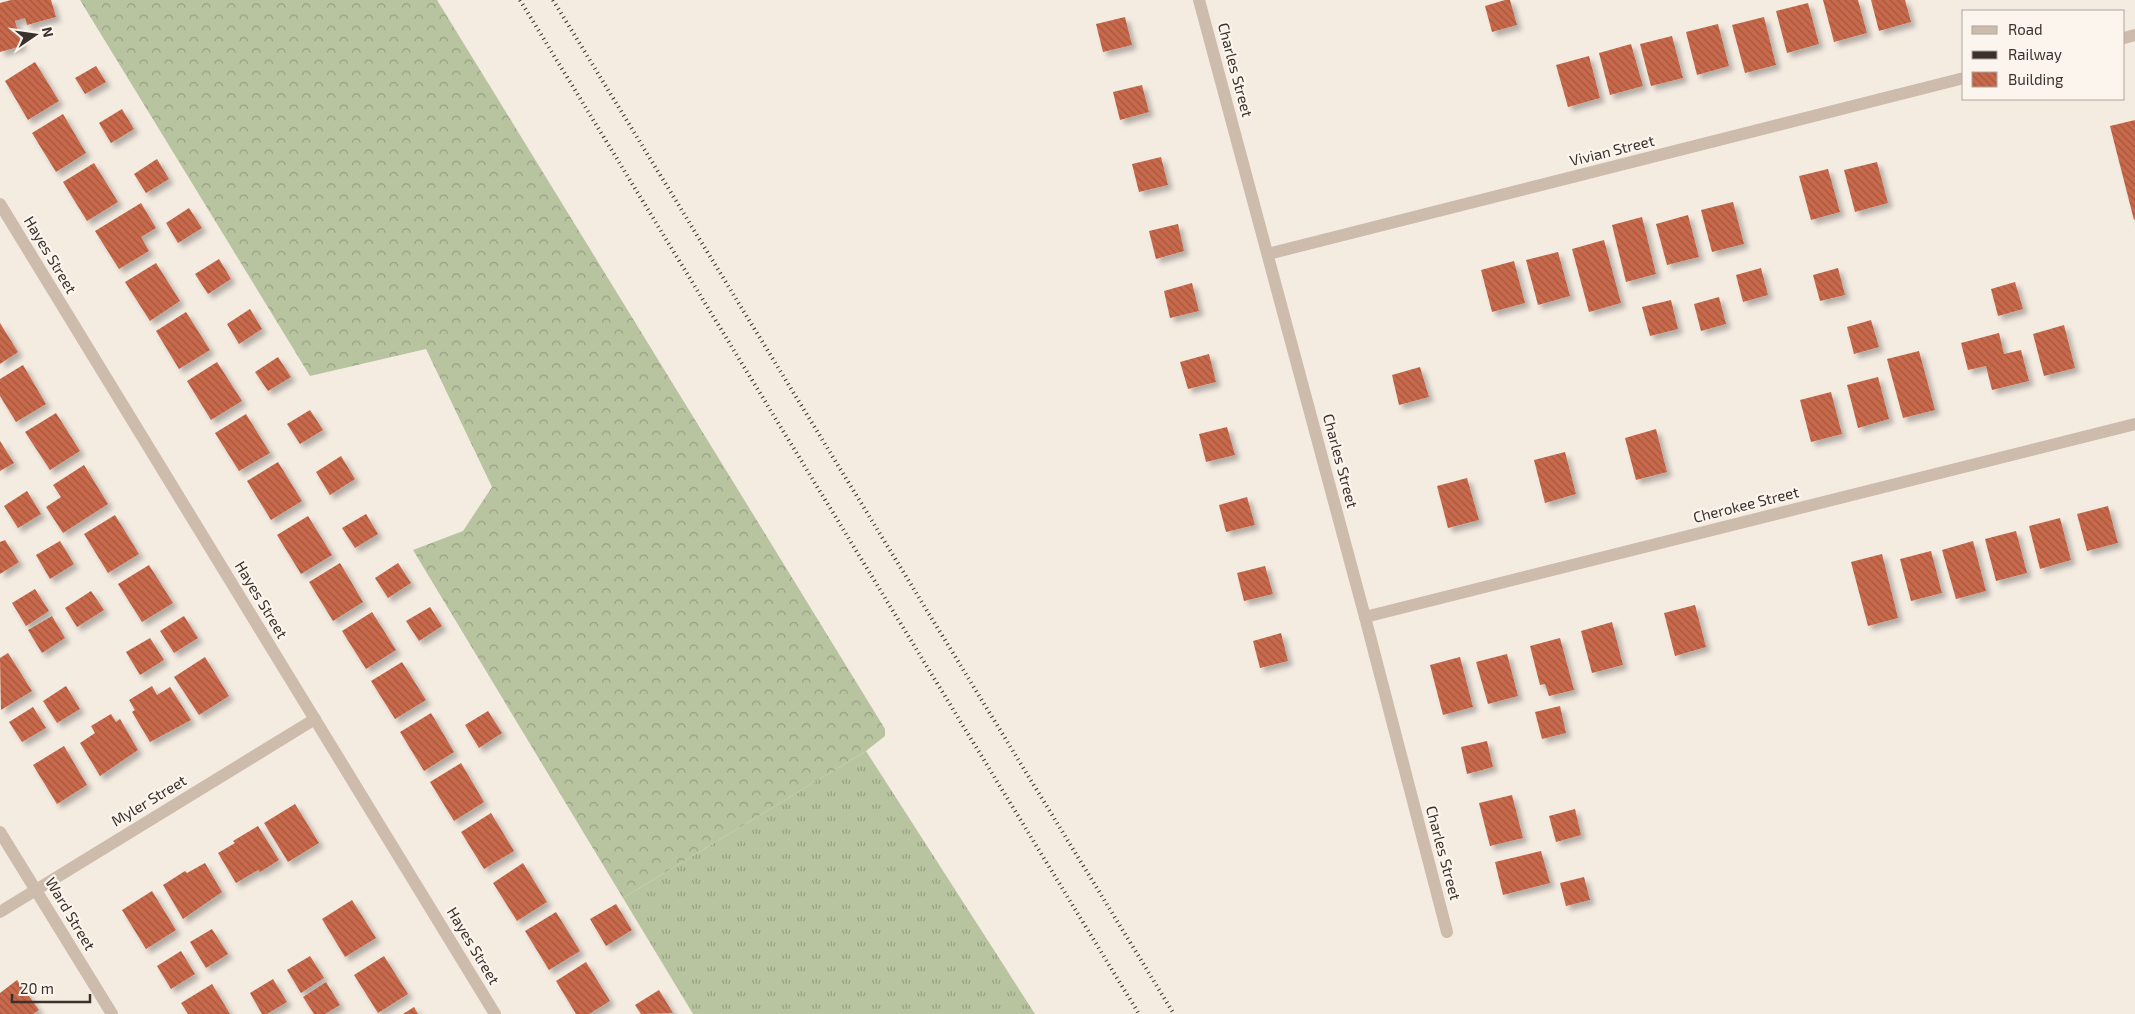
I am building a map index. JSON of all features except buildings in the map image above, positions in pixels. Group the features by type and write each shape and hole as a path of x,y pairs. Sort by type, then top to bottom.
{"street":[{"name":"Charles Street","path":"1200,0 1447,932"},
{"name":"Vivian Street","path":"1268,254 1962,79"},
{"name":"Hayes Street","path":"0,204 495,1014"},
{"name":"Cherokee Street","path":"1365,617 2135,424"},
{"name":"Myler Street","path":"0,912 315,719"},
{"name":"Ward Street","path":"0,832 112,1014"}],"green space":[{"path":"80,0 437,0 885,729 885,736 866,751 623,898 413,550 463,531 492,487 426,349 310,376"},
{"path":"866,751 1035,1014 693,1014 623,898"}],"railway":[{"path":"520,0 1139,1014"},
{"path":"553,0 1174,1014"}]}
